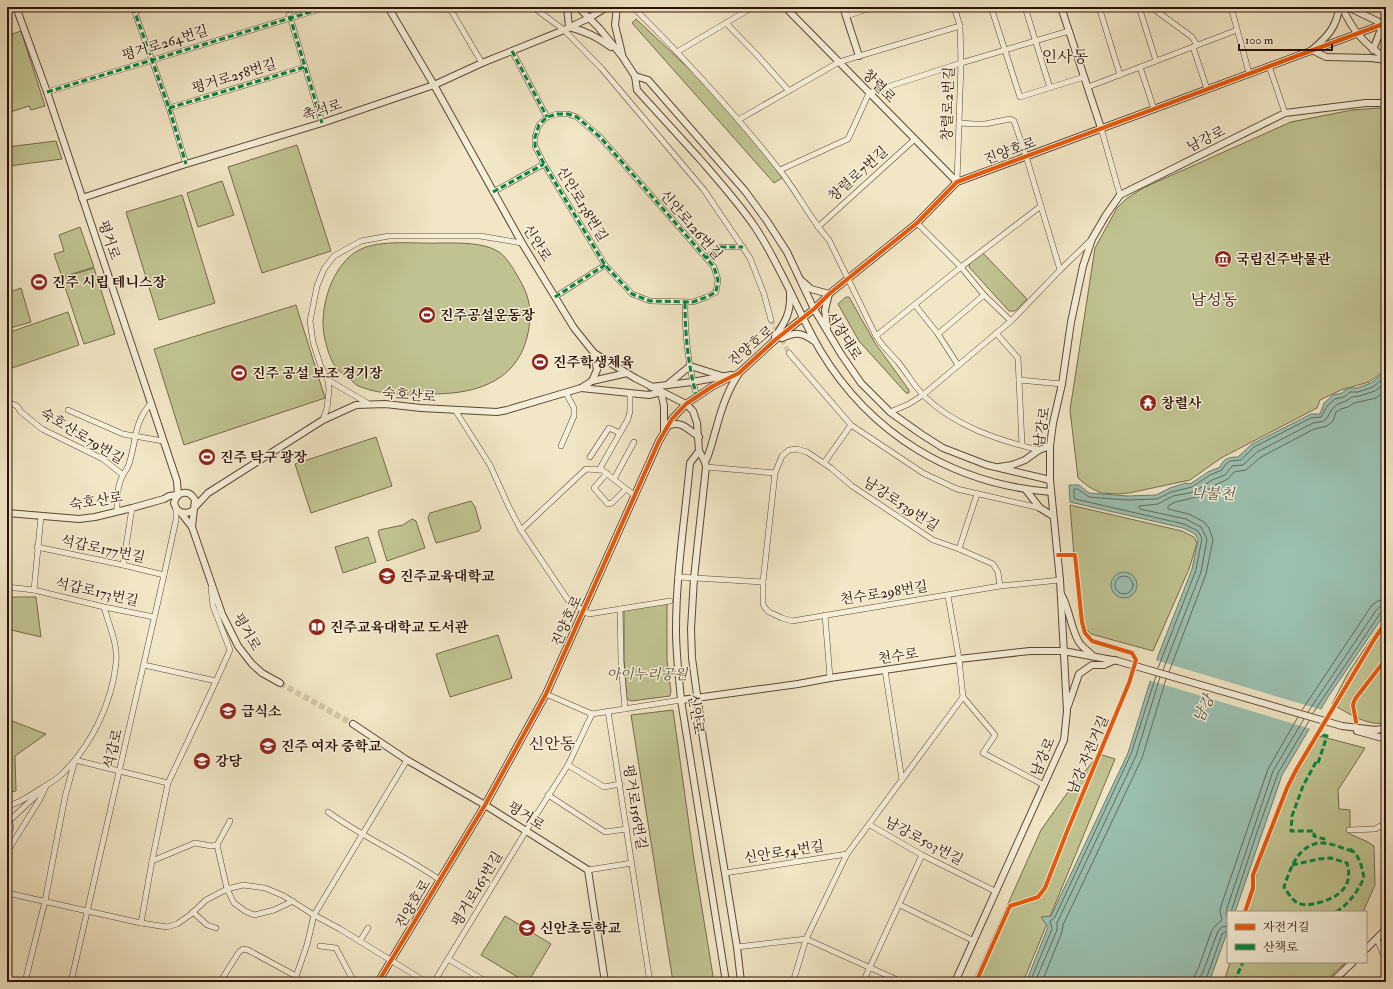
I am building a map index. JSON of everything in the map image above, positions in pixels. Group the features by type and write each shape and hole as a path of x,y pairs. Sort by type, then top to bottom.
{"street":[{"name":"평거로","path":"16,7 47,92 164,440 177,481 178,495"},
{"path":"147,7 134,9 169,108 186,164"},
{"path":"287,7 322,123"},
{"name":"평거로264번길","path":"47,92 327,7"},
{"name":"신안로","path":"388,7 434,85 522,243 540,270 574,328 594,353 651,387 686,404 693,411 697,423 699,451 690,462 678,577 676,629 677,660 681,700 726,982"},
{"path":"449,7 482,63"},
{"path":"533,7 566,28 590,33 600,38 622,56"},
{"path":"566,28 567,7"},
{"name":"서장대로","path":"578,7 622,56 635,76 637,90 735,199 756,228 774,259 816,343 826,360 850,391 891,432 928,456 955,469 977,477 1026,490 1051,492"},
{"name":"촉석로","path":"82,198 186,164 322,123 434,85 589,18 607,7"},
{"path":"617,7 615,25 622,56"},
{"path":"633,7 740,119 780,170 818,227 829,240 882,346 898,362 923,395 945,414 985,435 1039,450"},
{"path":"677,52 753,7"},
{"name":"창렬로","path":"785,7 957,182"},
{"path":"843,7 859,56"},
{"path":"846,16 874,7"},
{"name":"창렬로2번길","path":"954,7 960,26 961,63 957,182"},
{"path":"1025,7 1050,88"},
{"path":"1061,7 1101,128 1120,195"},
{"path":"1098,7 1120,75"},
{"path":"1139,7 1156,61"},
{"path":"1151,7 1192,37 1207,89"},
{"path":"1231,7 1249,73"},
{"path":"1341,7 1357,34 1373,50 1386,59"},
{"path":"1341,7 1333,28 1327,37 1312,50 1326,57 1386,59"},
{"path":"1348,7 1384,23 1373,50"},
{"path":"991,8 1020,97 1084,77"},
{"path":"726,23 789,91"},
{"name":"진양호로","path":"378,982 485,805 546,694 665,428 686,404 713,386 739,373 773,342 814,309 829,294 917,223 957,182 1384,23"},
{"path":"740,119 839,62 960,26"},
{"name":"진양호로","path":"566,28 704,190 750,258 764,294 771,320"},
{"path":"1088,87 1237,30"},
{"path":"780,170 848,140 868,93 961,63 1069,31"},
{"path":"512,51 547,117 539,125 535,137 535,146 544,164"},
{"path":"1269,66 1285,113"},
{"name":"평거로258번길","path":"169,108 305,67"},
{"path":"1140,67 1154,109"},
{"name":"서장대로","path":"635,76 648,80 745,190 787,252 814,309 829,335 861,383 890,412 943,448 987,465 1050,480"},
{"name":"남강로","path":"954,982 1064,740 1067,711 1060,580 1050,480 1050,446 1053,424 1062,384 1071,322 1083,266 1092,239 1120,195 1285,113 1358,104 1386,103"},
{"name":"신안로126번길","path":"547,117 557,114 568,114 578,117 600,137 714,267 718,280 716,292 707,298 693,302 650,301 632,294 605,265"},
{"path":"959,123 985,124 1010,119 1014,121 1060,270"},
{"name":"창렬로7번길","path":"818,227 915,139"},
{"name":"신안로138번길","path":"493,192 544,164 605,265"},
{"path":"876,336 995,240 1040,206"},
{"path":"917,223 961,267 984,295 1011,321"},
{"path":"323,420 328,398 328,380 320,364 313,342 310,320 312,303 317,286 324,269 334,256 361,241 389,236 480,236 522,243"},
{"path":"890,412 923,395 996,334 1011,321 1092,239"},
{"path":"706,258 721,248 743,247"},
{"path":"554,296 605,265"},
{"path":"800,279 811,289 829,294 825,310 825,319 829,335"},
{"path":"773,342 788,317 791,306 790,293"},
{"path":"938,334 984,295"},
{"path":"685,302 685,328 692,382 697,397"},
{"path":"915,305 938,334 958,365"},
{"path":"773,342 798,333 806,335 816,343"},
{"path":"996,334 1018,358 1022,445"},
{"path":"592,381 597,370 594,353"},
{"name":"진양호로","path":"789,353 851,425"},
{"path":"690,366 723,376"},
{"path":"666,386 690,366"},
{"name":"숙호산로","path":"208,493 323,420 356,404 497,412 566,393 581,388 592,381 627,373"},
{"path":"651,387 692,382 739,373"},
{"name":"신안로","path":"739,373 731,385 721,411 711,451 706,464 694,578 691,629 696,698 737,947 741,982"},
{"path":"328,380 369,404"},
{"path":"1020,380 1062,384"},
{"path":"581,388 649,396 661,392 664,406 665,428 676,423 684,426 699,437"},
{"path":"561,446 574,416 574,408 566,393"},
{"path":"599,470 620,433 630,411 630,394"},
{"name":"숙호산로79번길","path":"10,403 17,406 21,412 42,429 102,459 123,475"},
{"name":"숙호산로79번길","path":"116,511 118,491 132,453 134,437 140,418 151,403"},
{"path":"68,410 122,434 134,437 164,440"},
{"path":"455,410 490,464 521,530 568,600 590,614 670,601"},
{"path":"824,464 851,425 923,473 957,489 1040,508 1053,516"},
{"path":"590,457 609,428 620,433"},
{"path":"614,479 634,442"},
{"path":"995,467 1012,465 1025,460 1039,450 1050,446"},
{"name":"남강로539번길","path":"774,473 782,456 789,450 797,449 806,452 852,486 933,540 959,549 993,564 998,572 1000,586"},
{"path":"699,451 706,464 774,473"},
{"path":"521,530 586,468 602,470 634,495"},
{"path":"607,473 594,488 608,504 612,504 626,489"},
{"name":"천수로298번길","path":"774,473 763,582 764,604 769,612 792,621 948,596 1000,586"},
{"path":"177,481 195,500 192,527"},
{"path":"1026,490 1040,508"},
{"path":"178,510 175,500 178,495 184,492 190,494 208,493"},
{"path":"178,510 188,513 208,493"},
{"path":"959,549 977,494"},
{"name":"숙호산로","path":"7,513 79,519 95,517 164,499 172,495 178,495"},
{"path":"164,499 168,500 178,510 192,527"},
{"name":"숙호산로","path":"123,565 132,508"},
{"name":"석갑로","path":"72,982 178,510"},
{"path":"7,587 34,590 41,516"},
{"name":"평거로","path":"192,527 222,614 238,646 252,664 262,673 280,683"},
{"name":"석갑로177번길","path":"37,547 164,575"},
{"path":"678,577 763,582"},
{"name":"평거로","path":"210,580 213,606 230,650 216,681"},
{"path":"1000,586 1060,580"},
{"name":"석갑로173번길","path":"34,590 104,607 154,617"},
{"path":"1060,593 1066,603 1070,620 1079,643 1092,655"},
{"name":"천수로298번길","path":"948,596 959,659 963,697"},
{"path":"7,806 13,805 61,775 76,760 90,739 101,718 116,663 115,642 104,607"},
{"path":"620,609 621,662 625,709"},
{"path":"825,615 830,678"},
{"name":"천수로","path":"681,700 798,684 959,659 1030,651 1063,651 1092,655 1117,661 1342,726"},
{"path":"1067,711 1079,674 1092,665 1104,665 1117,661"},
{"path":"141,923 168,783 216,681 144,665"},
{"path":"885,670 902,780"},
{"path":"546,694 592,714 681,700"},
{"path":"963,697 995,735 983,753 1044,785"},
{"name":"남강로503번길","path":"963,697 870,825 922,855 995,891"},
{"name":"평거로156번길","path":"588,870 632,863 608,711"},
{"name":"평거로163번길","path":"434,982 548,795 568,765 592,714"},
{"name":"평거로","path":"353,724 407,760 485,805 588,870"},
{"path":"1342,726 1376,730 1386,728"},
{"path":"1342,726 1386,739"},
{"path":"76,760 168,783"},
{"path":"25,982 44,901 65,797 76,760"},
{"path":"294,982 307,945 314,915 361,834 407,760"},
{"path":"568,765 604,786 620,784"},
{"path":"7,834 11,829 8,820 46,785"},
{"path":"7,852 40,799 46,785"},
{"path":"548,795 605,832 627,829"},
{"path":"328,812 361,834 417,865 440,880"},
{"path":"230,821 217,846 227,889 234,903 245,911 254,915 274,910 293,901"},
{"path":"1349,830 1374,829 1386,823"},
{"name":"신안로54번길","path":"793,982 806,939 847,854 870,825"},
{"path":"152,861 195,843 217,846"},
{"name":"신안로54번길","path":"725,873 847,854"},
{"path":"863,982 922,855"},
{"path":"632,863 650,982"},
{"path":"588,870 605,982"},
{"path":"7,893 141,923 167,927 177,924 206,900 227,889 243,885 266,888 293,901 426,982"},
{"path":"900,905 972,940"},
{"path":"193,912 207,925 216,928"},
{"path":"360,941 368,928"},
{"path":"1367,948 1386,929"},
{"path":"737,947 806,939 902,982"},
{"path":"1377,939 1386,961"},
{"path":"320,946 336,948 354,982"},
{"path":"220,982 239,952 243,949 248,950 296,976"},
{"path":"448,959 487,982"},
{"path":"1332,982 1352,963"}],"green space":[{"path":"636,19 717,95 786,175 774,183 632,23"},
{"path":"21,31 45,106 31,110 29,106 7,113 7,36"},
{"path":"1377,108 1386,109 1386,370 1369,382 1341,390 1320,400 1317,408 1221,458 1190,480 1118,494 1101,493 1089,487 1078,478 1070,410 1095,248 1117,208 1126,199 1143,188 1291,122 1352,110"},
{"path":"56,141 62,159 9,166 7,175 7,147"},
{"path":"297,145 331,251 262,273 228,167"},
{"path":"222,181 234,215 198,227 187,193"},
{"path":"182,195 215,303 159,320 126,212"},
{"path":"80,227 94,267 62,277 54,254 64,251 59,235"},
{"name":"진주공설운동장","path":"455,243 486,246 499,252 506,258 520,280 528,300 530,316 529,328 524,346 517,360 507,372 495,380 481,387 466,391 406,394 377,392 358,386 343,374 332,361 323,328 325,302 328,292 343,263 359,250 377,244"},
{"path":"982,252 1027,299 1015,311 1009,311 969,267 970,262"},
{"path":"94,268 115,334 84,344 62,278"},
{"path":"21,288 31,322 7,329 7,293"},
{"path":"846,297 849,297 875,343 909,390 909,393 906,393 859,341 838,304"},
{"name":"진주 공설 보조 경기장","path":"296,305 325,398 184,445 154,349"},
{"path":"68,312 79,345 12,368 7,354 7,333"},
{"path":"376,437 392,486 311,513 295,464"},
{"path":"471,501 475,507 481,528 479,531 436,543 428,518 430,513"},
{"path":"1070,505 1182,531 1194,537 1197,543 1189,569 1153,651 1091,634 1082,625 1079,618"},
{"path":"412,519 416,521 425,548 387,561 378,532 379,530 403,525"},
{"path":"368,537 376,562 343,573 335,547"},
{"path":"7,597 36,597 41,637 7,629"},
{"name":"아이누리공원","path":"667,603 667,661 671,691 670,696 631,701 627,699 624,658 624,610"},
{"path":"1386,617 1386,723 1371,723 1351,715 1332,704 1348,673"},
{"path":"498,635 512,678 450,697 436,654"},
{"path":"673,710 694,860 714,982 673,982 631,715"},
{"path":"7,719 46,734 15,756 16,791 7,793"},
{"path":"1319,736 1365,748 1338,790 1339,809 1350,810 1350,834 1374,846 1375,885 1363,911 1247,911 1254,891 1256,874 1288,791 1309,751"},
{"path":"1099,754 1115,759 1023,982 973,982 1041,830 1068,792"},
{"path":"505,916 551,944 528,982 481,955"},
{"path":"1230,963 1345,963 1324,982 1224,982"}],"water":[{"path":"1386,371 1386,612 1328,697 1282,775 1235,911 1227,911 1227,933 1211,977 1208,982 1026,982 1048,927 1041,917 1051,916 1128,753 1158,656 1192,569 1198,540 1195,534 1183,528 1070,502 1069,485 1079,485 1089,493 1128,496 1156,495 1170,488 1186,483 1190,484 1208,472 1220,467 1221,464 1227,459 1238,457 1252,444 1311,414 1320,414 1324,403 1333,395 1342,393 1348,388 1357,388 1371,383"},
{"path":"1124,572 1133,576 1137,585 1133,594 1124,598 1115,594 1111,585 1115,576"}],"pier":[{"path":"1155,660 1322,710 1311,729 1148,680"}],"tunnel":[{"path":"771,320 789,353"},
{"path":"280,683 353,724"}],"marked path":[{"path":"133,7 169,108 186,164"},
{"path":"135,11 147,7"},
{"path":"287,7 322,123"},
{"path":"47,92 327,7"},
{"path":"512,51 547,117"},
{"path":"169,108 305,67"},
{"path":"557,114 568,114 577,117 600,137 714,267 718,280 716,292 693,302 650,301 632,294 605,265 544,164 535,146 535,137 539,125 547,117 557,114"},
{"path":"493,192 544,164"},
{"path":"706,258 721,247 743,247"},
{"path":"555,297 605,265"},
{"path":"685,303 691,374 697,397"},
{"path":"1318,763 1327,736 1323,735 1320,729"},
{"path":"1316,762 1303,786 1292,816 1291,831 1314,831 1314,836 1328,840"},
{"path":"1292,865 1319,859 1331,858 1347,863 1349,871 1348,879 1342,890 1332,898 1314,904 1303,905 1296,902 1284,887 1289,873 1292,866 1296,859 1306,848 1320,843 1354,852"},
{"path":"1337,911 1353,897 1364,878 1358,858 1350,849"},
{"path":"1234,982 1243,963"}],"cycle path":[{"path":"378,982 485,805 546,694 659,441 672,419 686,404 713,386 739,373 775,340 814,309 829,294 917,223 957,182 1386,23"},
{"name":"남강 자전거길","path":"976,982 1010,906 1038,897 1045,888 1129,683 1136,660 1132,653 1092,641 1085,633 1082,622 1075,555 1058,555"},
{"path":"1245,911 1253,888 1253,875 1287,788 1296,770 1386,622"},
{"path":"1356,722 1353,705 1355,699 1386,659"}],"place":[{"name":"국립진주박물관","path":"1223,259"},
{"name":"진주 시립 테니스장","path":"39,282"},
{"name":"진주공설운동장","path":"427,315"},
{"name":"진주학생체육","path":"540,362"},
{"name":"진주 공설 보조 경기장","path":"239,373"},
{"name":"창렬사","path":"1148,403"},
{"name":"진주 탁구 광장","path":"207,457"},
{"name":"진주교육대학교","path":"387,576"},
{"name":"진주교육대학교 도서관","path":"317,627"},
{"name":"급식소","path":"228,711"},
{"name":"진주 여자 중학교","path":"268,746"},
{"name":"강당","path":"202,761"},
{"name":"신안초등학교","path":"527,928"}],"district":[{"name":"인사동","path":"1065,57"},
{"name":"남성동","path":"1214,300"},
{"name":"신안동","path":"552,744"}],"water label":[{"name":"나불천","path":"1213,494"},
{"name":"남강","path":"1204,709"}]}
